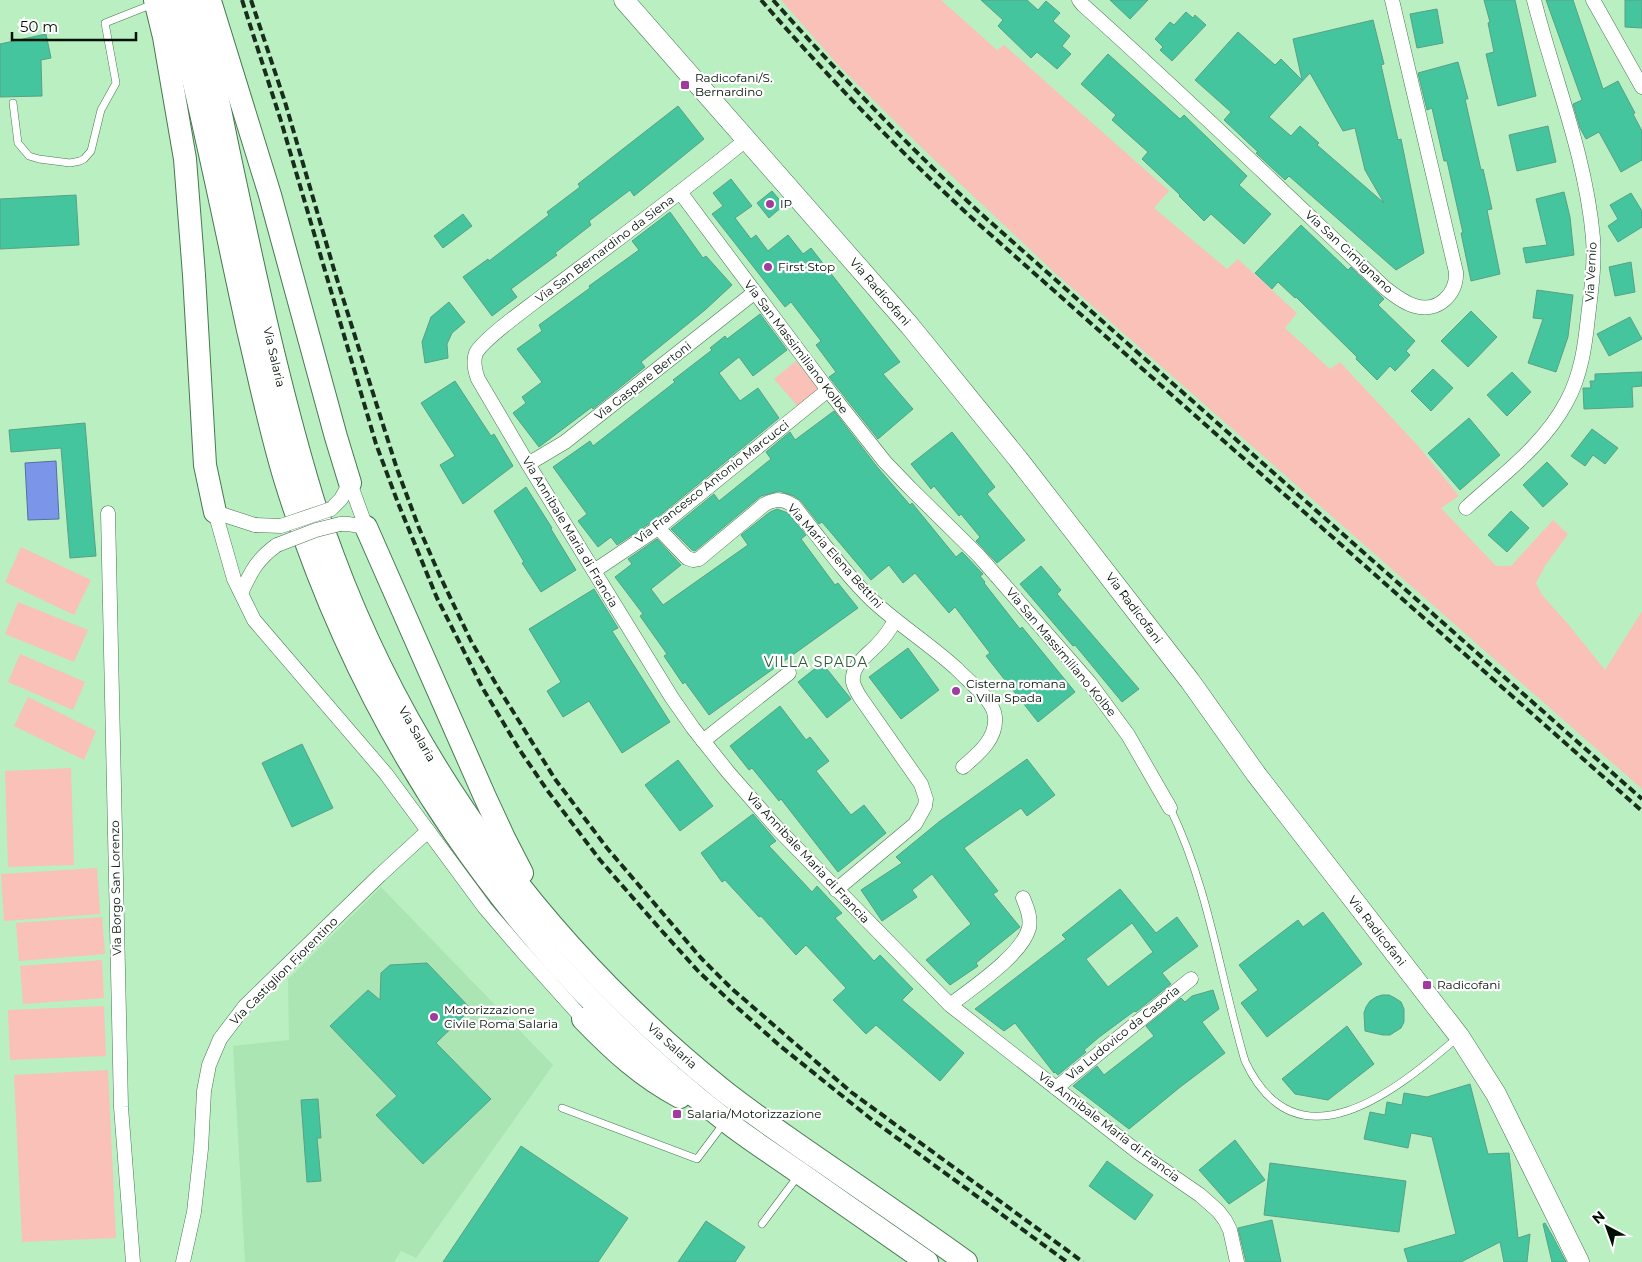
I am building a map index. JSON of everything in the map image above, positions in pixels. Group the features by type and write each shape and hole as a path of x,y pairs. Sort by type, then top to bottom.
{"main road":[{"name":"Via Salaria","path":"195,0 284,400 313,501 341,576 368,640 430,757 508,873 594,973 655,1033 716,1085 753,1113 966,1262"},
{"path":"209,0 270,195 350,482"},
{"name":"Via Salaria","path":"162,1 284,478 322,587 387,725 442,815 480,871 510,910 578,987 612,1021 653,1060 725,1121 927,1262"},
{"path":"162,1 164,37 185,159 193,257 205,466 215,512"},
{"path":"366,527 500,830 547,920"},
{"path":"583,1019 608,1045 636,1069 668,1091 725,1121"}],"street":[{"name":"Via Radicofani","path":"624,0 910,326 1055,505 1190,681 1256,774 1459,1036 1496,1094 1579,1262"},
{"name":"Via San Gimignano","path":"1079,0 1082,5 1251,159 1385,288 1408,304 1426,308 1447,299 1456,286 1456,272 1392,0"},
{"name":"Via Vernio","path":"1466,508 1527,453 1550,427 1567,401 1577,379 1586,332 1593,255 1588,198 1574,137 1534,0"},
{"path":"1593,0 1642,87"},
{"name":"Via San Bernardino da Siena","path":"475,365 477,352 506,325 746,139"},
{"name":"Via San Massimiliano Kolbe","path":"680,192 828,390 897,475 980,556 1089,682 1128,735 1170,808"},
{"name":"Via Gaspare Bertoni","path":"528,464 565,442 755,292"},
{"name":"Via Annibale Maria di Francia","path":"475,365 478,379 528,464 672,698 703,741 777,828 950,1005 1139,1153 1218,1211 1230,1230 1237,1262"},
{"name":"Via Francesco Antonio Marcucci","path":"594,571 658,528 828,390"},
{"path":"215,512 255,525 281,526 331,509 341,499 350,482"},
{"path":"241,593 252,569 264,555 277,545 316,530 340,524 366,527 350,482"},
{"name":"Via Maria Elena Bettini","path":"658,528 687,558 699,560 765,504 780,499 794,506 870,598 954,667 984,695 994,711 995,726 990,738 977,755 963,766"},
{"path":"215,512 234,579 254,620 386,774 486,908 583,1019"},
{"name":"Via Borgo San Lorenzo","path":"108,513 121,1106 133,1262"},
{"path":"836,890 916,824 925,806 926,799 921,784 860,697 853,683 856,668 884,636 895,620"},
{"path":"703,741 789,673"},
{"name":"Via Castiglion Fiorentino","path":"182,1262 194,1212 201,1149 204,1091 209,1065 220,1039 245,1006 428,831"},
{"path":"950,1005 996,969 1021,944 1030,922 1023,898"},
{"name":"Via Ludovico da Casoria","path":"1056,1088 1191,979"}],"lane":[{"path":"13,103 18,143 29,156 70,163 84,159 91,151 101,110 116,83 105,23 162,1"},
{"name":"Via San Massimiliano Kolbe","path":"1170,808 1180,828 1205,902 1245,1061 1256,1081 1271,1099 1286,1110 1306,1116 1329,1115 1350,1110 1369,1103 1408,1079 1459,1036"},
{"path":"562,1108 698,1159 725,1121"},
{"path":"762,1224 800,1173"}],"shaded area":[{"path":"781,0 941,0 997,50 1004,45 1169,191 1154,208 1227,269 1238,259 1297,313 1285,328 1330,369 1340,362 1419,447 1459,496 1441,508 1496,566 1511,566 1553,520 1568,534 1545,566 1536,583 1542,595 1605,670 1642,611 1642,789 1055,273 922,148 837,64"},
{"path":"796,361 820,391 799,408 774,379"},
{"path":"21,547 91,580 74,615 5,582"},
{"path":"18,602 88,630 74,662 5,634"},
{"path":"20,654 85,682 73,710 8,682"},
{"path":"28,697 96,731 84,760 14,726"},
{"path":"71,768 74,865 8,867 5,771"},
{"path":"97,868 100,914 4,921 1,874"},
{"name":"Motorizzazione Civile Roma Salaria","path":"381,887 553,1065 416,1258 401,1251 394,1262 245,1262 233,1046 289,1040 288,979"},
{"path":"102,917 105,954 19,961 16,923"},
{"path":"102,960 104,998 23,1004 20,966"},
{"path":"104,1006 106,1056 10,1060 8,1010"},
{"path":"108,1070 116,1238 22,1242 14,1075"}],"water":[{"path":"56,461 59,519 28,520 25,463"}],"building":[{"path":"981,0 1027,0 1038,10 1046,1 1060,13 1053,21 1070,36 1062,46 1071,54 1057,69 1037,52 1031,58 998,26 1003,20"},
{"path":"1110,0 1148,0 1130,19"},
{"path":"1484,0 1515,0 1536,96 1498,106 1486,54 1494,52 1488,23 1490,22"},
{"path":"1546,0 1573,0 1603,89 1618,81 1635,113 1633,114 1642,131 1642,160 1621,172 1599,132 1586,139 1580,128 1573,104 1582,100"},
{"path":"1625,0 1642,0 1642,28 1625,27"},
{"path":"1437,9 1443,43 1417,48 1410,14"},
{"path":"1186,12 1193,18 1195,15 1206,25 1172,61 1160,50 1163,47 1155,39 1170,22 1174,25"},
{"path":"1373,20 1384,64 1381,65 1398,140 1401,139 1424,253 1396,270 1289,176 1285,180 1256,153 1258,152 1224,120 1231,112 1195,80 1238,32 1275,65 1281,59 1302,80 1293,39","holes":["1310,73 1343,131 1355,128 1365,170 1384,203 1317,145 1319,143 1300,126 1291,136 1269,117"]},
{"path":"46,34 51,58 41,60 42,96 0,97 0,44"},
{"path":"1108,54 1180,119 1184,115 1247,176 1239,185 1271,214 1244,244 1211,214 1204,221 1142,159 1148,152 1112,120 1116,115 1081,84"},
{"path":"1458,62 1468,99 1465,99 1481,170 1483,169 1492,209 1487,210 1500,274 1471,281 1461,233 1463,233 1447,161 1444,161 1432,108 1427,110 1418,73"},
{"path":"678,106 704,139 634,196 630,190 589,221 591,225 555,253 557,255 511,289 517,297 492,316 463,277 488,259 489,261 549,215 547,212 580,187 578,184"},
{"path":"1548,126 1556,162 1517,171 1509,135"},
{"path":"731,179 752,206 735,218 751,239 756,235 768,251 788,235 803,254 811,248 900,362 883,374 913,409 878,439 829,377 836,372 816,345 821,341 791,302 785,307 712,214 723,206 713,193"},
{"name":"IP","path":"772,191 784,205 769,218 757,203"},
{"path":"1564,192 1570,217 1574,255 1526,263 1523,248 1547,245 1536,199"},
{"path":"1631,193 1642,211 1642,227 1618,242 1608,226 1618,219 1610,205"},
{"path":"76,195 79,245 0,249 0,199"},
{"path":"670,212 703,258 706,256 732,285 705,310 641,362 645,367 593,409 592,407 539,447 513,413 526,403 522,397 542,382 517,349 542,331 539,325 639,250 632,241"},
{"path":"463,214 472,226 443,248 434,236"},
{"path":"1301,225 1348,270 1351,267 1384,299 1378,305 1415,341 1406,351 1410,355 1395,371 1390,366 1377,380 1356,359 1357,357 1296,297 1278,282 1272,289 1255,273"},
{"path":"1631,262 1635,292 1615,296 1609,267"},
{"path":"1537,290 1573,295 1568,337 1556,372 1528,363 1543,319 1533,318"},
{"path":"449,302 465,322 452,333 447,344 448,358 425,363 422,342 431,317"},
{"path":"1471,311 1497,337 1468,367 1441,341"},
{"path":"760,314 787,350 753,376 739,357 719,373 740,401 758,388 779,418 653,521 617,545 611,537 598,547 578,521 587,514 553,467 590,441 593,446 675,382 673,380 712,350 710,348 725,336 727,339"},
{"path":"1630,317 1642,339 1609,356 1597,334"},
{"path":"1433,369 1453,388 1431,411 1411,391"},
{"path":"1512,372 1531,392 1507,416 1487,395"},
{"path":"1642,372 1642,386 1632,387 1633,407 1584,409 1583,388 1591,388 1590,381 1595,381 1595,374"},
{"path":"455,381 491,436 494,434 513,466 463,504 440,465 455,456 421,403"},
{"path":"834,411 878,468 910,505 912,503 956,557 962,552 983,574 980,576 984,583 1020,629 1022,627 1075,692 1038,722 986,656 990,653 955,607 949,613 915,573 903,583 889,565 871,580 822,522 819,524 801,501 794,496 779,491 761,496 695,551 671,529 714,494 719,501 771,459 766,452 790,432 795,440"},
{"path":"1469,418 1500,455 1460,490 1428,453"},
{"path":"85,423 96,556 70,558 61,448 11,452 9,430"},
{"path":"1592,429 1618,448 1605,464 1593,455 1585,466 1571,456"},
{"path":"952,432 995,487 987,494 1025,540 997,563 976,541 980,537 961,514 959,516 934,486 931,489 911,464"},
{"path":"1547,462 1568,484 1543,507 1523,485"},
{"path":"526,487 576,570 541,592 522,563 524,562 494,511"},
{"path":"777,509 788,513 806,535 801,539 835,585 838,583 858,608 709,715 685,682 683,684 664,656 667,654 640,616 643,614 615,577 632,564 628,559 657,539 681,565 651,589 663,605 748,545 741,535 770,512"},
{"path":"1511,511 1529,528 1507,552 1488,535"},
{"path":"1041,566 1061,590 1057,594 1139,689 1122,702 1075,645 1073,646 1020,584"},
{"path":"594,589 618,628 612,631 670,722 622,753 589,701 563,717 547,691 561,682 529,629"},
{"path":"908,648 939,690 901,719 869,677"},
{"path":"822,663 851,699 827,718 798,682"},
{"path":"780,706 806,740 810,737 829,761 816,771 851,815 864,805 886,833 838,872 781,799 779,801 752,768 749,770 730,746"},
{"path":"302,744 333,808 292,827 262,763"},
{"path":"1027,759 1055,795 1027,816 1021,808 964,848 998,891 993,894 1020,927 976,963 978,966 950,985 926,960 971,924 932,874 912,890 917,897 882,921 861,890 902,863 896,857 940,821"},
{"path":"678,760 713,806 680,831 645,785"},
{"path":"753,814 776,841 769,846 812,892 817,886 842,913 835,918 874,961 880,955 913,989 902,1000 964,1053 940,1081 876,1025 866,1034 833,1000 846,988 806,945 796,955 725,880 722,882 701,853"},
{"path":"1120,889 1156,933 1177,917 1198,946 1162,973 1171,984 1136,1012 1133,1012 1098,1038 1084,1050 1086,1052 1058,1075 1054,1073 1015,1023 1004,1031 975,1009 1066,939 1062,935","holes":["1132,923 1153,952 1108,987 1086,959"]},
{"path":"1323,912 1362,964 1267,1037 1241,1003 1258,990 1239,965 1298,920 1303,927"},
{"path":"427,963 471,1009 436,1043 491,1099 423,1164 376,1115 397,1096 330,1026 368,990 380,1000 381,973 390,965"},
{"path":"1213,990 1219,1009 1202,1022 1225,1053 1129,1129 1073,1086 1097,1066 1104,1075 1154,1036 1146,1026 1181,998 1185,1002 1192,996"},
{"path":"1382,995 1389,995 1395,998 1401,1002 1404,1009 1404,1022 1401,1028 1390,1035 1365,1031 1364,1013 1366,1007 1370,1001"},
{"path":"1347,1026 1374,1064 1328,1100 1295,1094 1282,1079"},
{"path":"1470,1084 1488,1154 1509,1153 1518,1238 1530,1234 1527,1262 1504,1262 1500,1242 1461,1262 1408,1262 1404,1249 1456,1234 1432,1137 1411,1133 1408,1148 1364,1139 1370,1112 1385,1115 1387,1102 1402,1105 1404,1093 1427,1097"},
{"path":"318,1099 321,1138 317,1138 321,1181 307,1182 301,1100"},
{"path":"1235,1140 1265,1180 1229,1204 1199,1170"},
{"path":"521,1146 628,1218 598,1262 443,1262"},
{"path":"1107,1161 1153,1195 1135,1220 1089,1186"},
{"path":"1270,1163 1406,1181 1399,1232 1264,1215"},
{"path":"1272,1220 1281,1262 1246,1262 1238,1228"},
{"path":"706,1221 745,1247 735,1262 678,1262"},
{"path":"1545,1223 1566,1262 1552,1262 1543,1224"}],"railway":[{"path":"242,0 281,121 376,444 437,598 482,687 519,749 547,790 600,860 699,972 779,1045 871,1119 1067,1262"},
{"path":"251,0 285,102 335,273 397,469 419,528 471,641 555,779 607,848 701,958 731,988 851,1092 1083,1262"},
{"path":"761,0 864,112 973,219 1642,811"},
{"path":"773,0 874,109 979,212 1642,799"}],"place":[{"name":"Radicofani/S. Bernardino","path":"685,85"},
{"name":"IP","path":"770,204"},
{"name":"First Stop","path":"768,267"},
{"name":"Cisterna romana a Villa Spada","path":"956,691"},
{"name":"Radicofani","path":"1427,985"},
{"name":"Motorizzazione Civile Roma Salaria","path":"434,1017"},
{"name":"Salaria/Motorizzazione","path":"677,1114"}],"district":[{"name":"VILLA SPADA","path":"816,662"}]}
